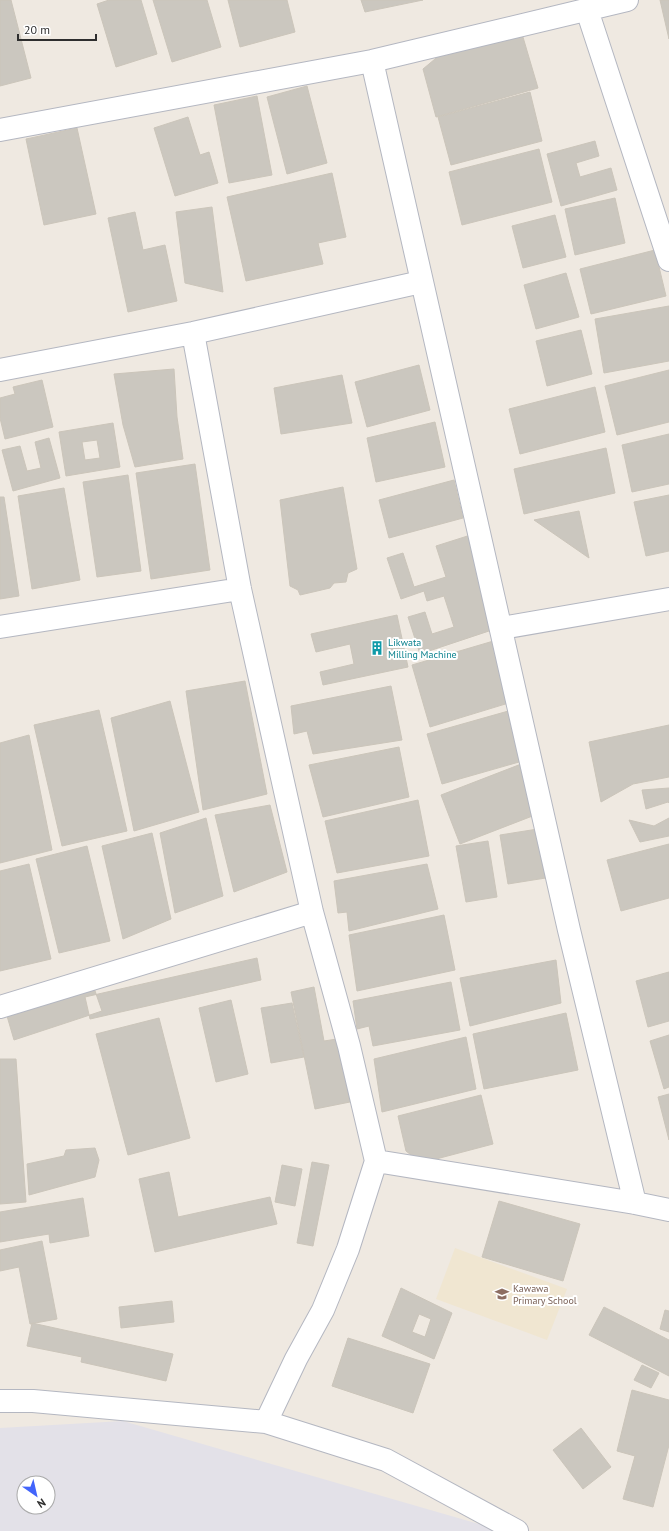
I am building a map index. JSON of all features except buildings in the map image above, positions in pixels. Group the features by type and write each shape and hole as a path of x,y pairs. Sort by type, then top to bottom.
{"street":[{"path":"0,130 372,61 628,0"},
{"path":"587,10 668,250"},
{"path":"372,61 502,628 569,930 635,1203"},
{"path":"0,370 193,333 422,282"},
{"path":"193,333 240,589 312,912 349,1046 376,1161 348,1249 323,1310 296,1359 266,1422"},
{"path":"0,627 240,589"},
{"path":"502,628 669,599"},
{"path":"0,1007 312,912"},
{"path":"376,1161 635,1203 669,1210"},
{"path":"0,1401 33,1401 266,1422 386,1460 517,1531"}],"shaded area":[{"name":"Kawawa Primary School","path":"455,1248 567,1289 547,1340 436,1299"},
{"path":"123,1421 503,1531 0,1531 0,1428"}],"place":[{"name":"Likwata Milling Machine","path":"377,648"},
{"name":"Kawawa Primary School","path":"502,1294"}]}
